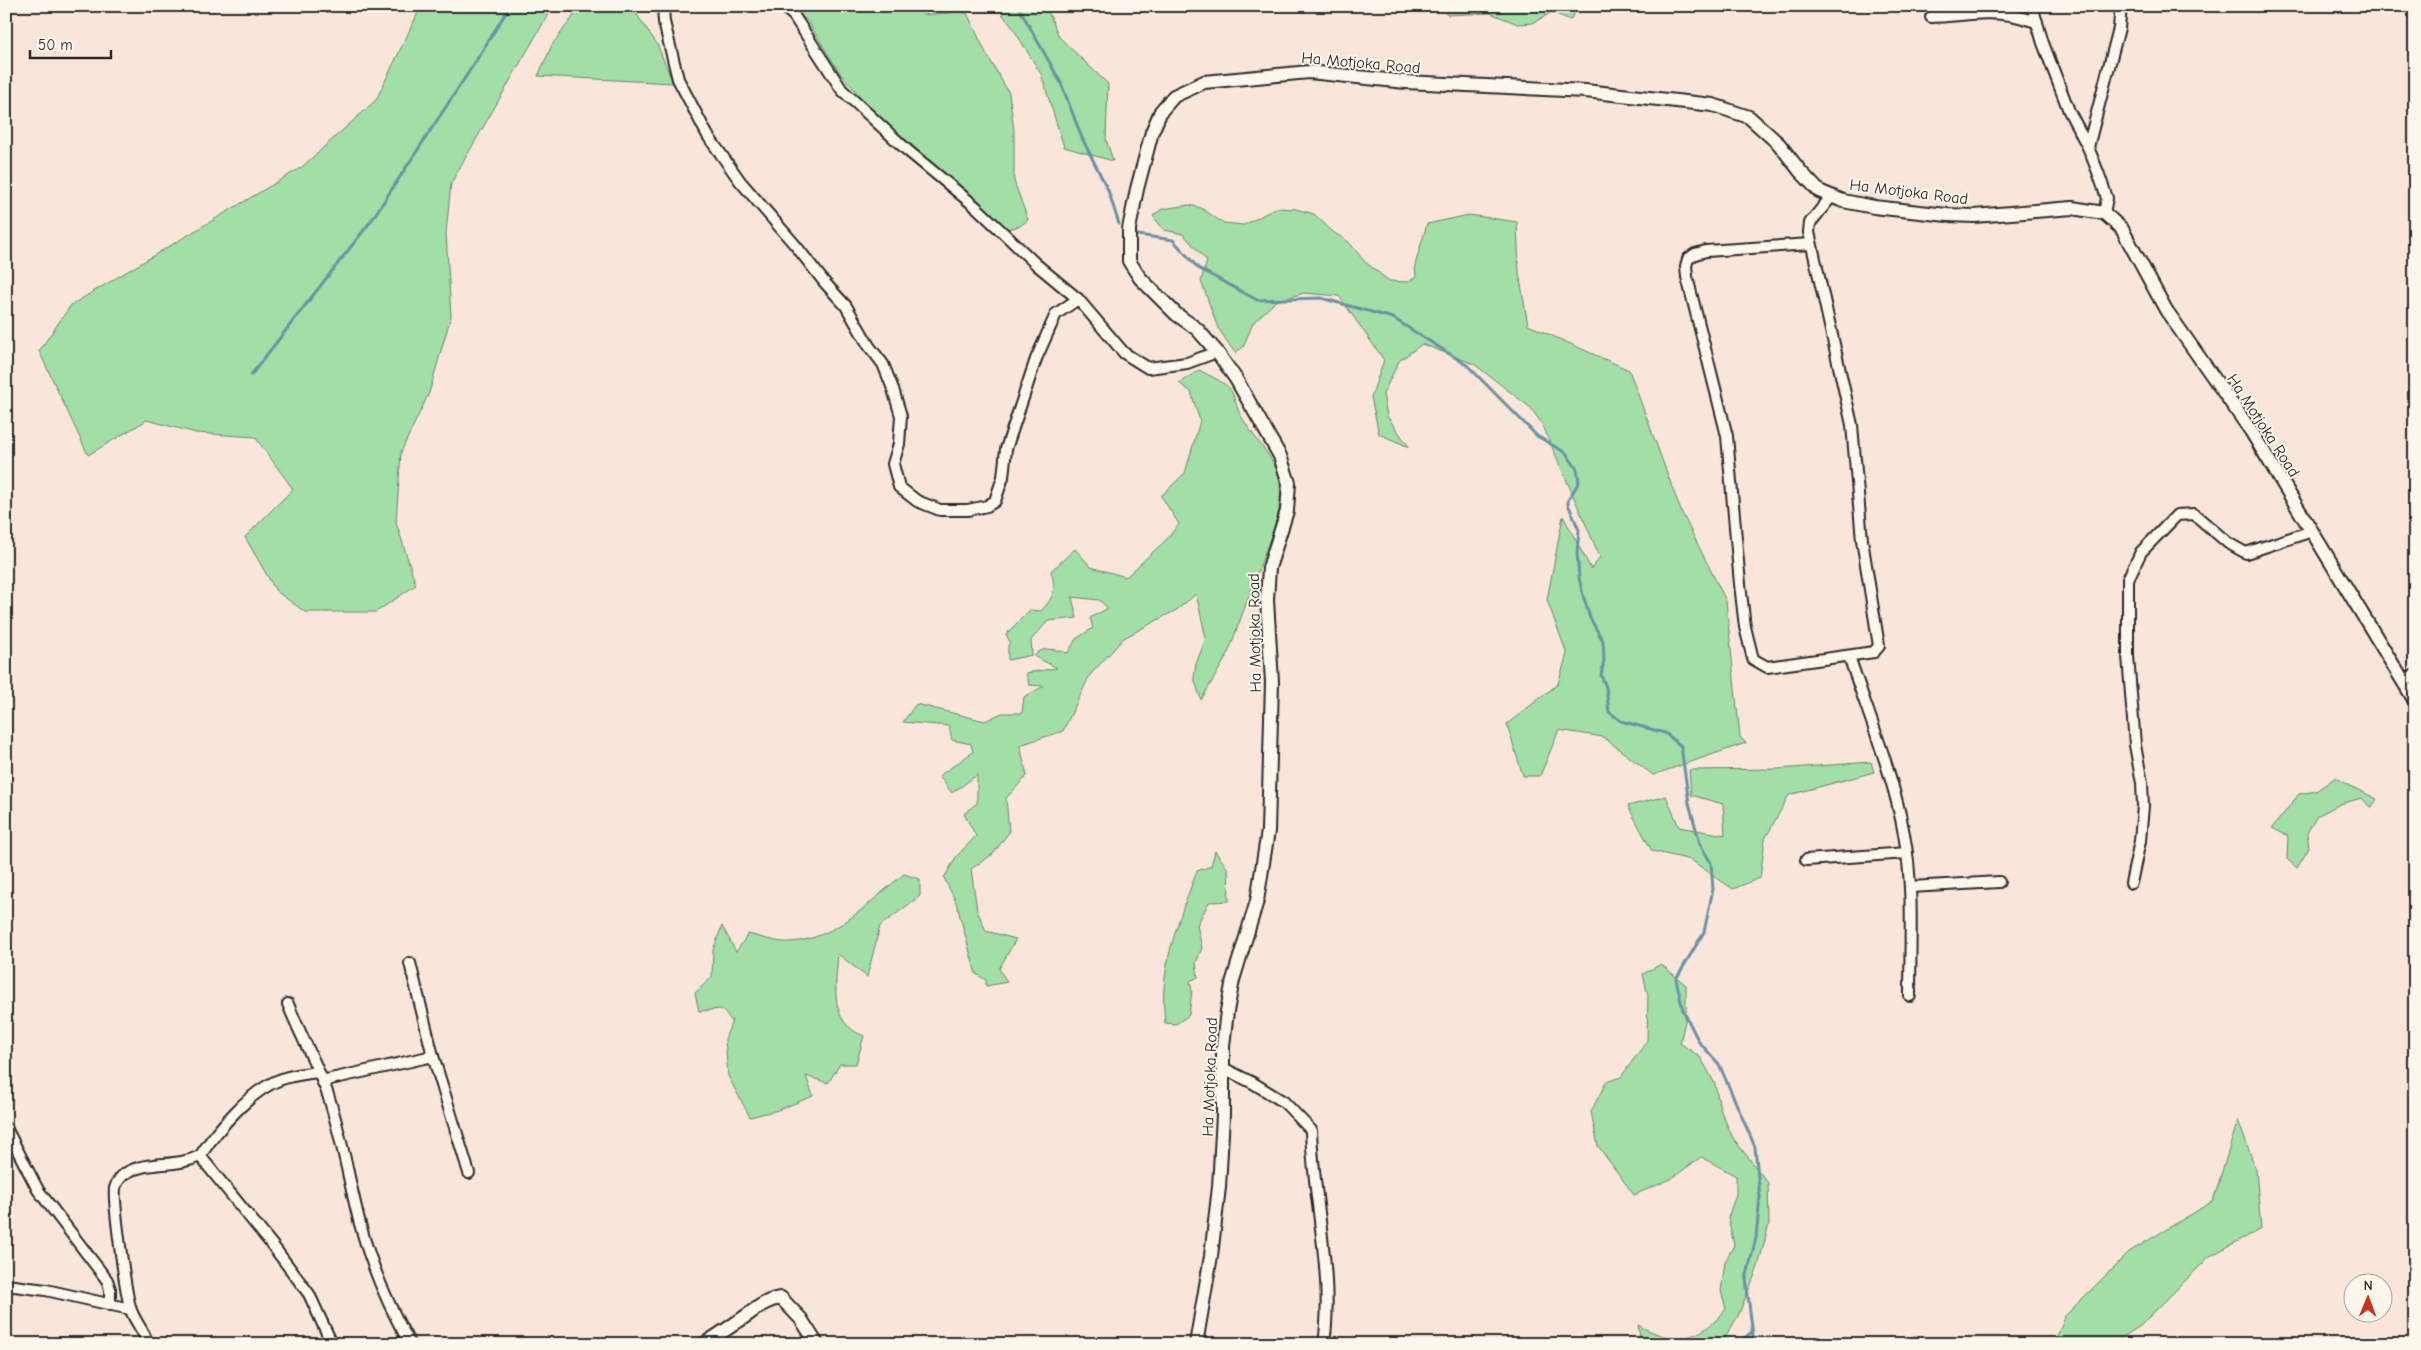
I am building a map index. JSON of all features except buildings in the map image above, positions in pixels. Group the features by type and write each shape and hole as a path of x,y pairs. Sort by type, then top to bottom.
{"street":[{"path":"663,6 664,22 678,79 708,136 740,181 846,306 869,346 883,364 901,416 899,444 893,464 899,487 917,501 940,510 968,510 987,506 995,501 1003,477 1006,450 1036,359 1056,314 1078,299"},
{"path":"783,6 794,16 842,90 907,150 976,207 1037,265 1078,299 1124,353 1148,368 1187,363 1217,352"},
{"path":"2032,6 2069,112 2088,147 2107,198 2104,214"},
{"path":"2088,147 2119,28 2121,6"},
{"path":"1931,17 1958,17 1979,13 2009,15 2037,22"},
{"name":"Ha Motjoka Road","path":"1196,1344 1211,1256 1219,1187 1223,1115 1223,1046 1233,980 1256,901 1268,831 1272,682 1267,600 1269,568 1276,540 1287,512 1289,483 1280,456 1236,379 1217,352 1197,329 1176,314 1140,278 1129,260 1129,229 1152,132 1161,111 1174,96 1204,82 1309,72 1406,82 1585,92 1713,106 1749,117 1762,127 1780,144 1812,184 1831,197 1874,207 1947,215 1974,216 2072,208 2104,214 2122,228 2166,310 2251,431 2312,531 2409,678 2415,701"},
{"path":"1811,244 1706,251 1695,254 1688,259 1687,277 1727,436 1745,627 1753,659 1767,667 1874,652 1880,646 1862,540 1852,425 1811,244 1810,223 1831,197"},
{"path":"2130,882 2140,841 2143,806 2142,783 2135,745 2129,666 2128,579 2141,552 2177,515 2194,514 2228,543 2246,553 2312,531"},
{"path":"1849,656 1888,774 1904,833 1910,887 1910,996"},
{"path":"1806,860 1906,853"},
{"path":"1910,887 1998,882"},
{"path":"410,963 433,1056 469,1173"},
{"path":"288,1004 322,1082 346,1158 363,1232 397,1320 410,1344"},
{"path":"322,1082 433,1056"},
{"path":"1223,1068 1253,1083 1284,1102 1311,1130 1312,1167 1325,1284 1324,1344"},
{"path":"148,1344 130,1309 119,1223 115,1209 116,1186 119,1178 143,1166 186,1163 200,1156 216,1134 259,1091 279,1080 317,1072"},
{"path":"6,1128 38,1190 107,1280 110,1289 110,1305"},
{"path":"200,1156 273,1246 309,1294 332,1344"},
{"path":"6,1285 46,1290 130,1309"},
{"path":"704,1344 740,1321 757,1307 774,1299 781,1298 800,1319 817,1344"}],"green space":[{"path":"417,6 553,6 451,183 446,233 451,316 429,393 401,452 396,522 416,585 376,612 305,612 276,591 245,537 293,489 255,437 196,433 147,420 88,455 39,351 71,305 302,167 376,100 417,15"},
{"path":"581,6 631,6 657,44 673,83 538,76 552,45"},
{"path":"791,6 917,6 923,15 966,11 986,53 1009,93 1014,130 1014,181 1028,220 1020,226 1008,229 875,113 840,73 808,22"},
{"path":"996,6 1046,6 1059,37 1108,84 1106,139 1113,161 1064,147 1041,74 1013,28"},
{"path":"1439,6 1580,6 1570,20 1552,12 1533,23 1518,24 1490,13 1447,15"},
{"path":"1189,205 1201,208 1223,223 1244,225 1276,208 1296,209 1314,214 1333,232 1349,242 1364,261 1389,281 1408,282 1416,277 1415,265 1427,224 1469,215 1517,222 1519,273 1528,325 1629,370 1681,511 1726,601 1740,737 1746,743 1653,775 1603,737 1559,730 1540,776 1523,776 1507,724 1558,684 1567,654 1547,600 1563,516 1591,569 1600,557 1542,424 1531,408 1474,364 1422,344 1399,361 1383,394 1387,416 1409,447 1379,434 1371,397 1384,360 1339,296 1304,293 1276,301 1253,323 1243,347 1235,353 1218,328 1201,281 1207,261 1183,234 1164,230 1153,216 1162,209"},
{"path":"1199,370 1229,388 1241,416 1273,462 1278,473 1280,485 1277,519 1227,656 1201,700 1194,678 1196,664 1206,638 1196,594 1178,609 1124,638 1090,675 1063,731 1020,745 1027,776 1006,798 1009,832 993,854 971,869 977,910 986,931 1016,939 999,969 1007,982 986,986 986,980 976,974 956,902 944,878 956,857 976,836 964,814 977,803 977,775 952,793 939,776 973,752 971,744 952,740 949,726 903,722 916,704 985,721 1002,713 1022,713 1024,697 1044,686 1029,685 1026,673 1057,668 1034,656 1046,649 1068,653 1076,639 1093,628 1090,618 1108,608 1099,600 1072,597 1077,618 1048,621 1031,640 1032,655 1008,660 1008,646 1010,642 1006,634 1030,610 1041,611 1052,597 1054,583 1051,571 1075,549 1091,567 1126,577 1167,539 1179,524 1161,496 1185,473 1200,421 1191,392 1179,383"},
{"path":"1871,762 1874,772 1789,795 1765,839 1760,878 1733,889 1691,860 1652,851 1628,806 1666,796 1679,827 1725,835 1723,804 1691,795 1689,770 1778,769"},
{"path":"2336,777 2377,799 2371,808 2362,798 2340,804 2317,816 2307,833 2309,848 2297,868 2287,859 2288,836 2272,828 2299,794 2316,791"},
{"path":"1215,851 1228,869 1229,901 1209,902 1197,925 1202,948 1196,963 1198,977 1190,981 1192,991 1189,1015 1176,1024 1165,1023 1164,988 1172,943 1197,871 1211,866"},
{"path":"904,874 920,879 920,896 880,926 867,977 838,954 836,990 839,1013 852,1030 864,1036 856,1064 840,1064 828,1083 806,1076 813,1096 778,1110 750,1117 728,1076 725,1039 732,1021 721,1009 699,1011 695,993 712,977 713,950 722,926 736,952 748,934 785,942 807,939 823,934 852,917"},
{"path":"1661,964 1686,985 1686,1017 1680,1043 1701,1058 1715,1084 1720,1109 1733,1138 1768,1183 1769,1224 1758,1267 1738,1316 1725,1338 1719,1344 1641,1344 1638,1325 1663,1336 1686,1337 1706,1328 1726,1309 1721,1291 1725,1262 1734,1245 1728,1218 1736,1194 1736,1176 1701,1157 1671,1179 1634,1195 1598,1146 1591,1112 1606,1082 1621,1077 1647,1041 1648,996 1643,974"},
{"path":"2238,1120 2256,1170 2261,1229 2210,1256 2140,1326 2112,1344 2054,1344 2065,1316 2129,1252 2213,1201"}],"waterway":[{"path":"251,375 371,221 510,6"},
{"path":"1018,6 1061,83 1082,138 1108,190 1119,224"},
{"path":"1138,235 1173,240 1198,268 1257,300 1321,298 1393,318 1467,365 1537,436 1566,453 1577,469 1579,482 1568,500 1568,504 1579,530 1577,553 1579,578 1583,595 1590,618 1603,641 1604,660 1601,675 1606,687 1609,712 1621,721 1665,733 1681,746 1689,803 1700,844 1711,863 1713,889 1704,932 1676,979 1683,1010 1699,1042 1719,1064 1755,1147 1760,1197 1756,1238 1746,1279 1754,1344"},
{"path":"1738,1344 1753,1331"}]}
